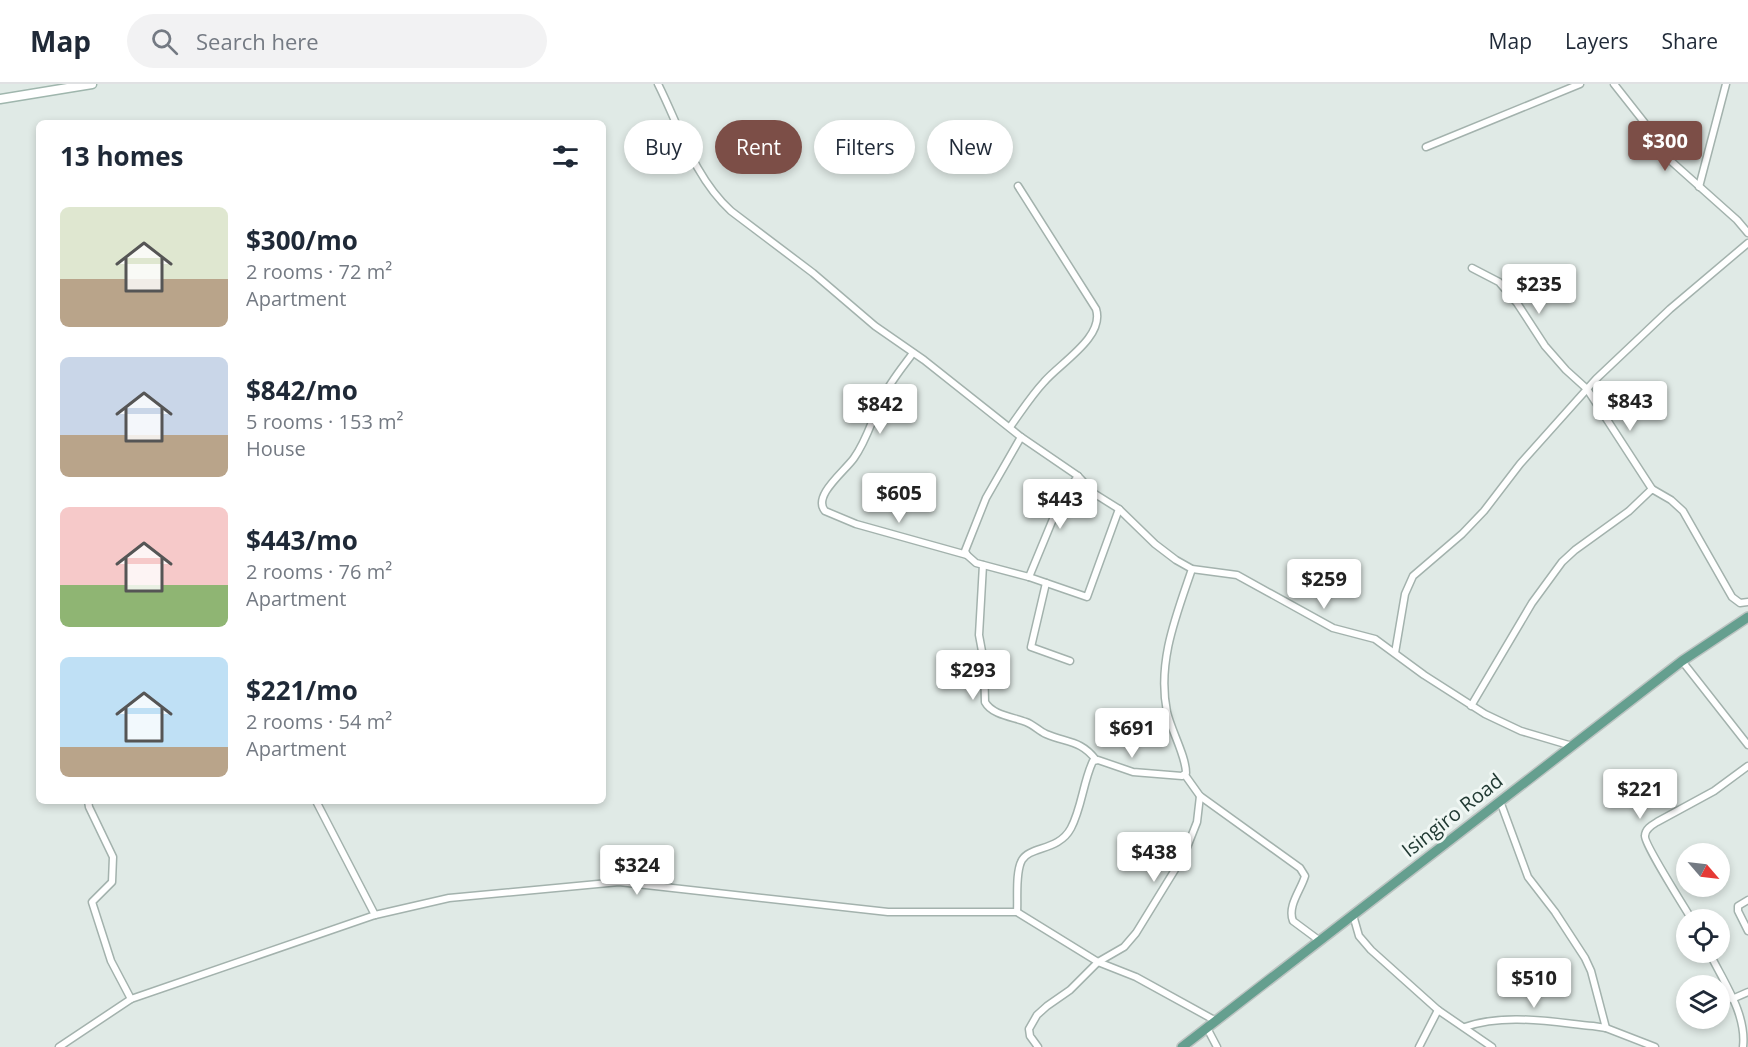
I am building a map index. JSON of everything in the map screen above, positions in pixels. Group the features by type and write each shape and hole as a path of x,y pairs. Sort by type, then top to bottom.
{"main road":[{"path":"0,99 92,84"},
{"name":"Isingiro Road","path":"1182,1047 1682,661 1748,617"}],"street":[{"path":"658,84 700,175 719,200 749,226 813,273 875,326 1021,437 1078,476 1095,494 1119,509 1155,544 1192,569 1238,575 1333,628 1375,639 1498,721 1521,731 1572,746"},
{"path":"1426,147 1580,84"},
{"path":"1614,84 1644,122 1671,162 1737,220 1748,233"},
{"path":"1699,187 1726,84"},
{"path":"1010,427 1050,374 1082,346 1098,323 1096,309 1018,186"},
{"path":"1737,220 1748,220"},
{"path":"1395,653 1405,594 1413,576 1462,534 1484,511 1520,464 1587,389 1670,309 1748,243"},
{"path":"1472,268 1499,282 1517,303 1545,346 1587,389 1652,489 1671,500 1683,511 1732,597 1740,603 1748,603"},
{"path":"913,353 881,399 863,446 848,467 825,492 821,500 821,507 831,515 967,555 976,563 1089,596 1119,509"},
{"path":"967,555 965,551 986,498 1021,437"},
{"path":"1029,577 1053,517 1078,476"},
{"path":"1471,705 1532,603 1562,562 1629,511 1652,489"},
{"path":"983,565 979,635 984,662 987,706 1014,719 1028,722 1048,735 1082,746 1096,760 1133,772 1185,775"},
{"path":"1192,569 1165,658 1164,676 1165,699 1170,725 1184,763 1185,775 1200,796 1300,868 1305,876 1295,899 1291,916 1293,921 1320,941"},
{"path":"1046,583 1031,647 1070,661"},
{"path":"1682,661 1748,745"},
{"path":"1017,912 1021,861 1026,856 1052,846 1064,838 1076,816 1092,763 1096,760"},
{"path":"1686,909 1644,838 1648,828 1714,791 1748,766"},
{"path":"1038,1047 1030,1036 1029,1029 1037,1015 1070,990 1098,962 1131,941 1184,855 1197,822 1200,796"},
{"path":"1500,801 1528,877 1572,936 1585,958 1591,971 1606,1028"},
{"path":"88,804 113,857 112,882 92,902 111,960 131,999"},
{"path":"318,804 375,915"},
{"path":"59,1047 131,999 375,915 449,898 620,882 888,912 1017,912 1098,962 1136,977 1216,1021"},
{"path":"1748,900 1738,906 1748,931"},
{"path":"1353,915 1359,936 1364,943 1438,1010 1492,1047"},
{"path":"1714,963 1739,1013 1746,1037 1743,1047"},
{"path":"1732,999 1748,992"},
{"path":"1419,1047 1438,1010"},
{"path":"1465,1027 1482,1022 1511,1020 1606,1028 1655,1047"},
{"path":"1207,1028 1217,1047"}]}
